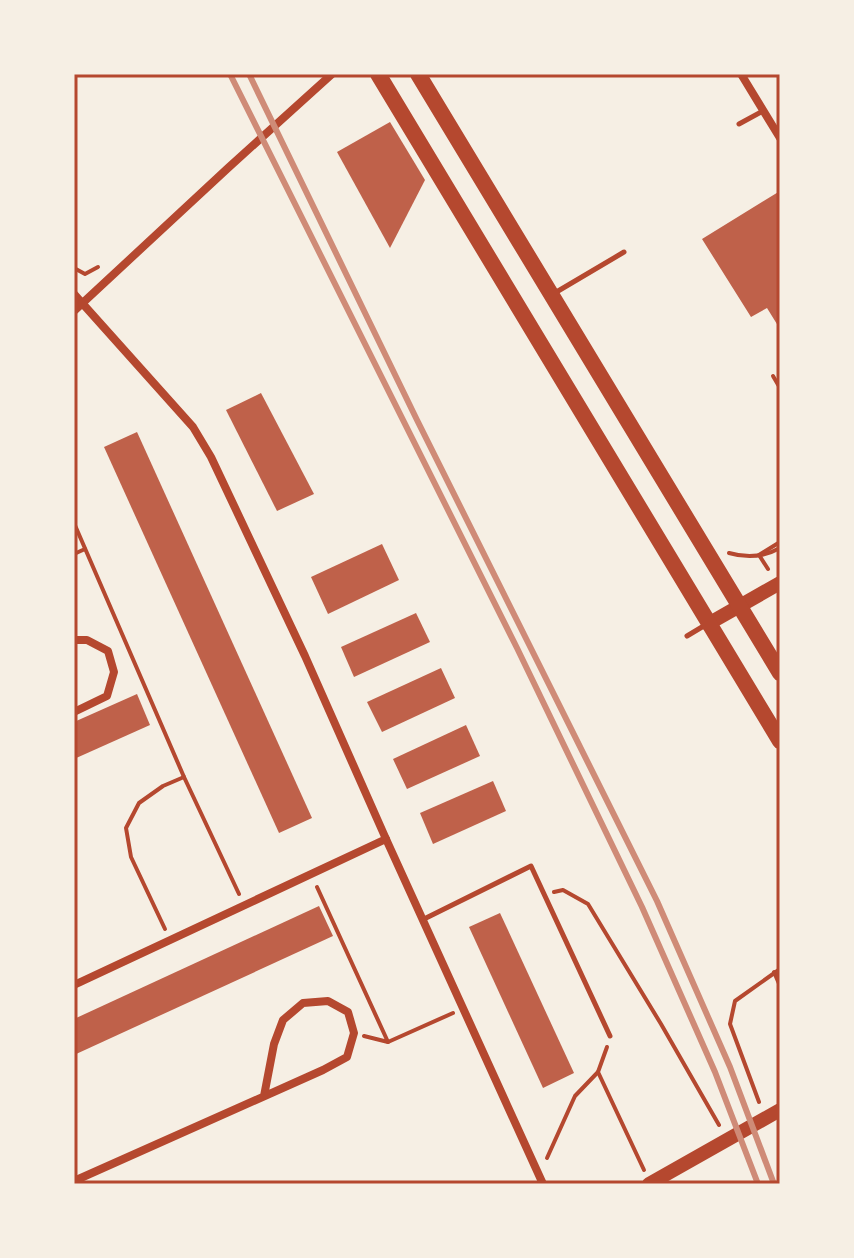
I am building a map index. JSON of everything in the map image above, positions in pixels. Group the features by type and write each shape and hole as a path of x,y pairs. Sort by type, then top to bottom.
{"main road":[{"path":"378,74 780,741"},
{"path":"418,74 780,673"}],"street":[{"path":"74,311 332,74"},
{"path":"741,74 780,138"},
{"path":"74,294 193,427 211,457 305,656 543,1184"},
{"path":"708,624 779,584"},
{"path":"74,640 87,640 108,651 114,672 107,696 74,712"},
{"path":"74,985 386,839"},
{"path":"74,1181 323,1070 347,1057 354,1033 348,1012 328,1001 303,1003 283,1020 274,1044 264,1096"},
{"path":"650,1184 780,1110"}],"lane":[{"path":"739,124 764,111"},
{"path":"552,295 624,252"},
{"path":"687,636 708,624"},
{"path":"423,920 531,866 610,1036"}],"path":[{"path":"773,376 780,388"},
{"path":"74,523 184,777 245,906"},
{"path":"726,552 750,557 780,545"},
{"path":"74,554 85,549"},
{"path":"759,555 779,584"},
{"path":"170,940 131,857 126,828 139,803 163,786 184,777"},
{"path":"311,874 388,1042"},
{"path":"544,894 563,890 588,904 719,1126"},
{"path":"760,1106 730,1024 735,1001 780,969"},
{"path":"774,972 780,986"},
{"path":"354,1033 388,1042 464,1008"},
{"path":"547,1158 575,1096 598,1072 610,1036"},
{"path":"598,1072 650,1184"}],"building":[{"path":"390,122 425,180 390,248 337,152"},
{"path":"780,191 780,329 767,308 751,317 702,239"},
{"path":"261,393 314,494 277,511 226,410"},
{"path":"137,432 312,818 279,833 104,447"},
{"path":"382,544 399,580 328,614 311,577"},
{"path":"416,613 430,642 354,677 341,647"},
{"path":"441,668 455,698 382,732 367,702"},
{"path":"137,694 150,725 74,759 74,722"},
{"path":"466,725 480,756 407,789 393,759"},
{"path":"493,781 506,811 433,844 420,813"},
{"path":"319,906 333,936 74,1055 74,1019"},
{"path":"500,913 574,1073 543,1088 469,927"}],"railway":[{"path":"230,74 517,648 642,907 715,1072 758,1184"},
{"path":"249,74 417,420 657,901 730,1067 774,1184"}]}
